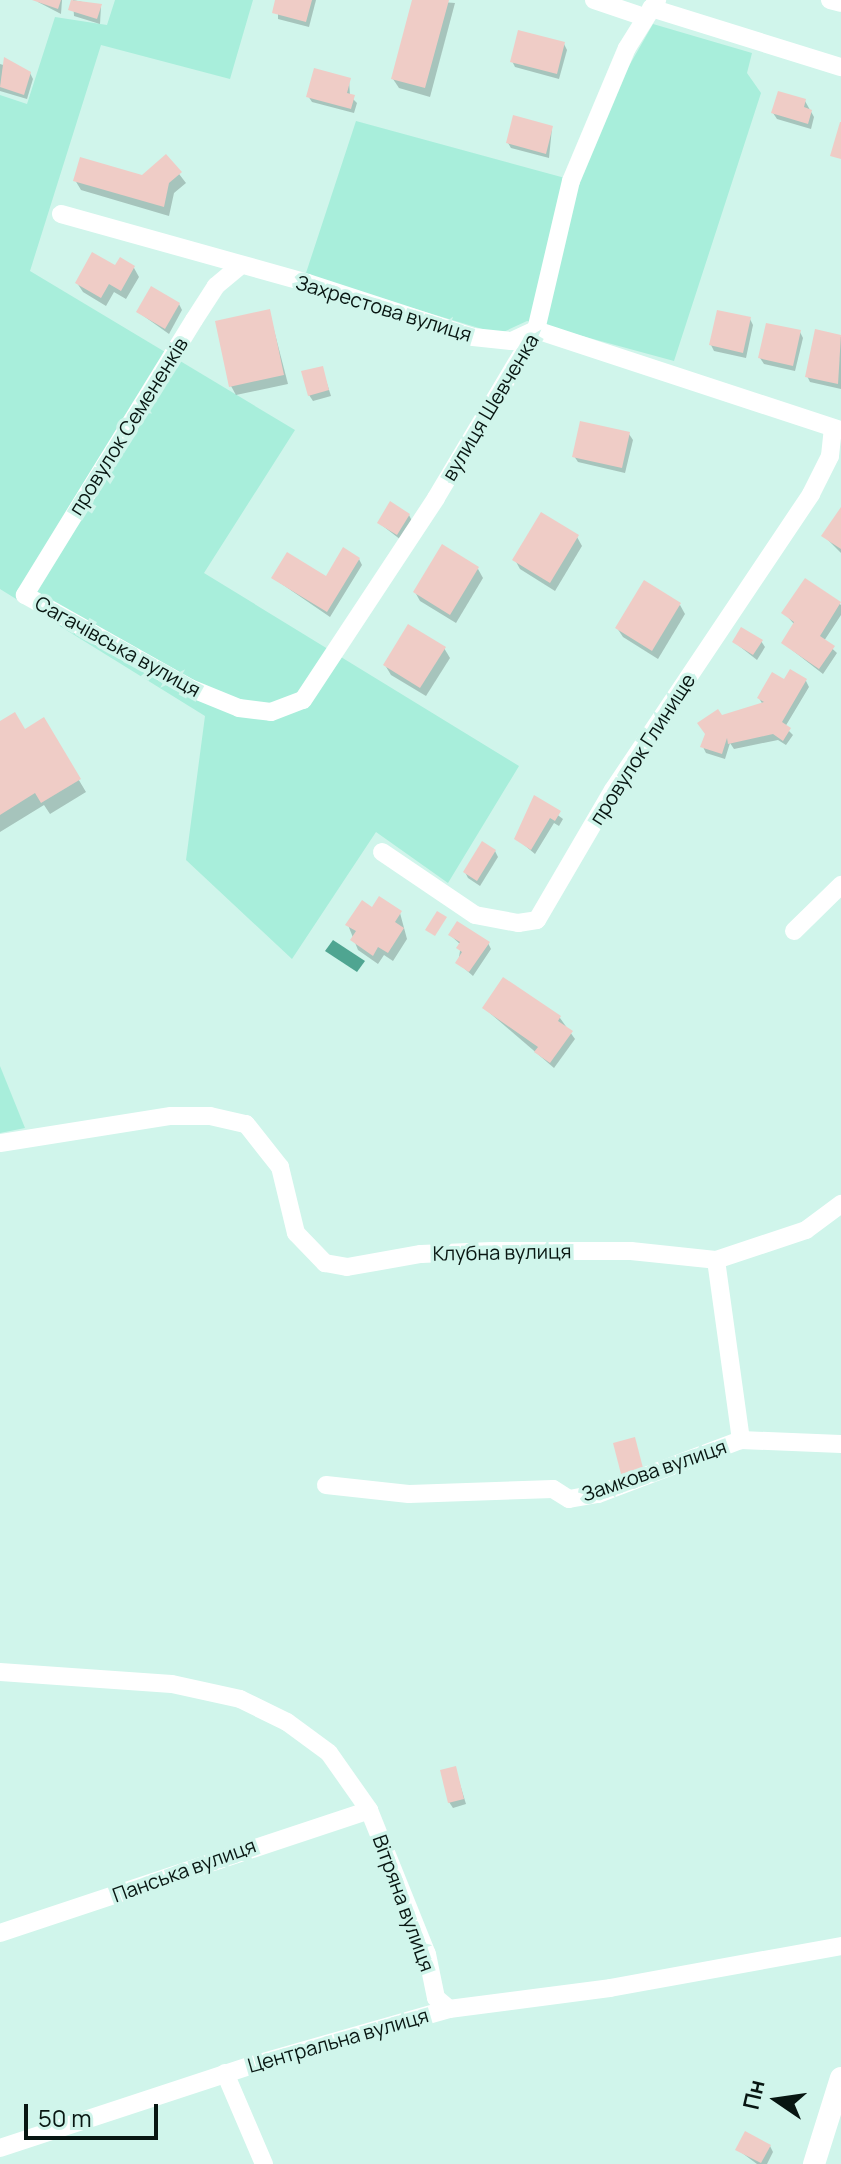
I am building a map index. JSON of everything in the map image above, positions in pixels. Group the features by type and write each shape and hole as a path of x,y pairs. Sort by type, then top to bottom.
{"street":[{"path":"594,0 651,8 841,67"},
{"path":"830,0 841,3"},
{"name":"вулиця Шевченка","path":"303,700 436,498 536,330 571,181 651,8"},
{"name":"Захрестова вулиця","path":"61,214 241,265 473,337 512,341 536,330"},
{"name":"провулок Семененків","path":"25,595 216,286 241,265"},
{"path":"536,330 837,429"},
{"name":"провулок Глинище","path":"382,852 475,915 518,923 537,920 613,790 811,494 830,456 837,429"},
{"name":"Сагачівська вулиця","path":"25,595 190,688 239,708 271,712 303,700"},
{"path":"794,931 841,885"},
{"name":"Клубна вулиця","path":"0,1143 171,1116 210,1116 246,1124 280,1167 296,1233 325,1263 347,1267 421,1254 492,1251 631,1251 716,1260 806,1230 841,1204"},
{"path":"716,1260 741,1440"},
{"name":"Замкова вулиця","path":"326,1485 409,1494 553,1489 569,1499 598,1494 741,1440 841,1444"},
{"name":"Вітряна вулиця","path":"0,1672 172,1684 240,1699 287,1722 329,1753 369,1810 427,1954 436,1998 449,2009"},
{"name":"Панська вулиця","path":"0,1933 369,1810"},
{"path":"449,2009 610,1988 841,1946"},
{"name":"Центральна вулиця","path":"0,2148 225,2073 449,2009"},
{"path":"225,2073 264,2164"},
{"path":"814,2164 841,2078"}],"shaded area":[{"path":"115,0 253,0 230,79 101,45 30,271 295,430 204,573 519,766 448,883 376,832 292,959 186,860 205,716 0,589 0,95 27,104 55,17 107,25"},
{"path":"653,24 752,53 747,73 761,93 674,361 527,321 499,334 305,276 356,121 565,178"},
{"path":"333,940 365,961 357,972 325,951"},
{"path":"0,1066 25,1128 0,1133"}],"building":[{"path":"32,0 61,0 58,9"},
{"path":"71,0 102,4 97,19 68,10"},
{"path":"275,0 312,0 306,22 272,13"},
{"path":"412,0 449,0 425,88 391,79"},
{"path":"518,30 565,42 557,74 510,62"},
{"path":"4,57 31,72 24,95 0,87"},
{"path":"314,68 351,78 347,93 355,95 351,109 306,97"},
{"path":"778,91 806,99 804,107 812,110 808,124 771,113"},
{"path":"513,115 553,126 546,154 506,143"},
{"path":"841,122 841,159 830,156"},
{"path":"166,154 182,172 169,183 164,207 73,181 80,157 142,175"},
{"path":"92,252 115,265 120,257 135,266 121,291 109,284 101,298 75,283"},
{"path":"151,286 180,303 165,329 136,312"},
{"path":"270,309 284,375 229,387 215,321"},
{"path":"717,310 751,317 743,353 709,345"},
{"path":"766,323 801,330 793,366 758,358"},
{"path":"815,329 841,335 838,384 805,377"},
{"path":"323,366 329,390 308,396 301,371"},
{"path":"580,421 630,432 622,468 572,457"},
{"path":"390,501 410,514 397,535 377,523"},
{"path":"841,507 841,549 821,536"},
{"path":"541,512 579,535 550,583 512,560"},
{"path":"442,544 479,567 450,615 413,592"},
{"path":"343,547 360,558 327,612 271,578 287,552 326,576"},
{"path":"805,578 841,602 820,636 835,646 819,669 781,643 794,622 781,613"},
{"path":"644,580 681,603 652,651 615,628"},
{"path":"408,624 446,647 420,688 383,665"},
{"path":"741,627 763,640 753,655 732,642"},
{"path":"790,669 807,679 782,722 791,728 783,741 773,734 728,744 727,738 722,754 700,747 705,734 697,723 718,709 722,715 764,702 757,698 772,672 784,679"},
{"path":"15,712 25,729 44,717 81,779 41,803 35,793 0,815 0,721"},
{"path":"534,795 561,811 555,821 550,818 531,850 514,839"},
{"path":"482,841 496,850 477,881 463,872"},
{"path":"379,896 402,911 395,922 404,928 388,953 378,947 373,956 350,940 356,931 345,925 362,900 372,907"},
{"path":"437,911 447,917 435,936 425,930"},
{"path":"457,921 490,942 469,972 455,963 462,952 456,948 460,942 448,935"},
{"path":"503,977 561,1016 558,1021 573,1031 550,1063 534,1052 538,1047 482,1008"},
{"path":"635,1437 643,1468 621,1474 613,1443"},
{"path":"456,1766 464,1799 448,1803 440,1770"},
{"path":"745,2131 771,2145 761,2163 735,2150"}]}
